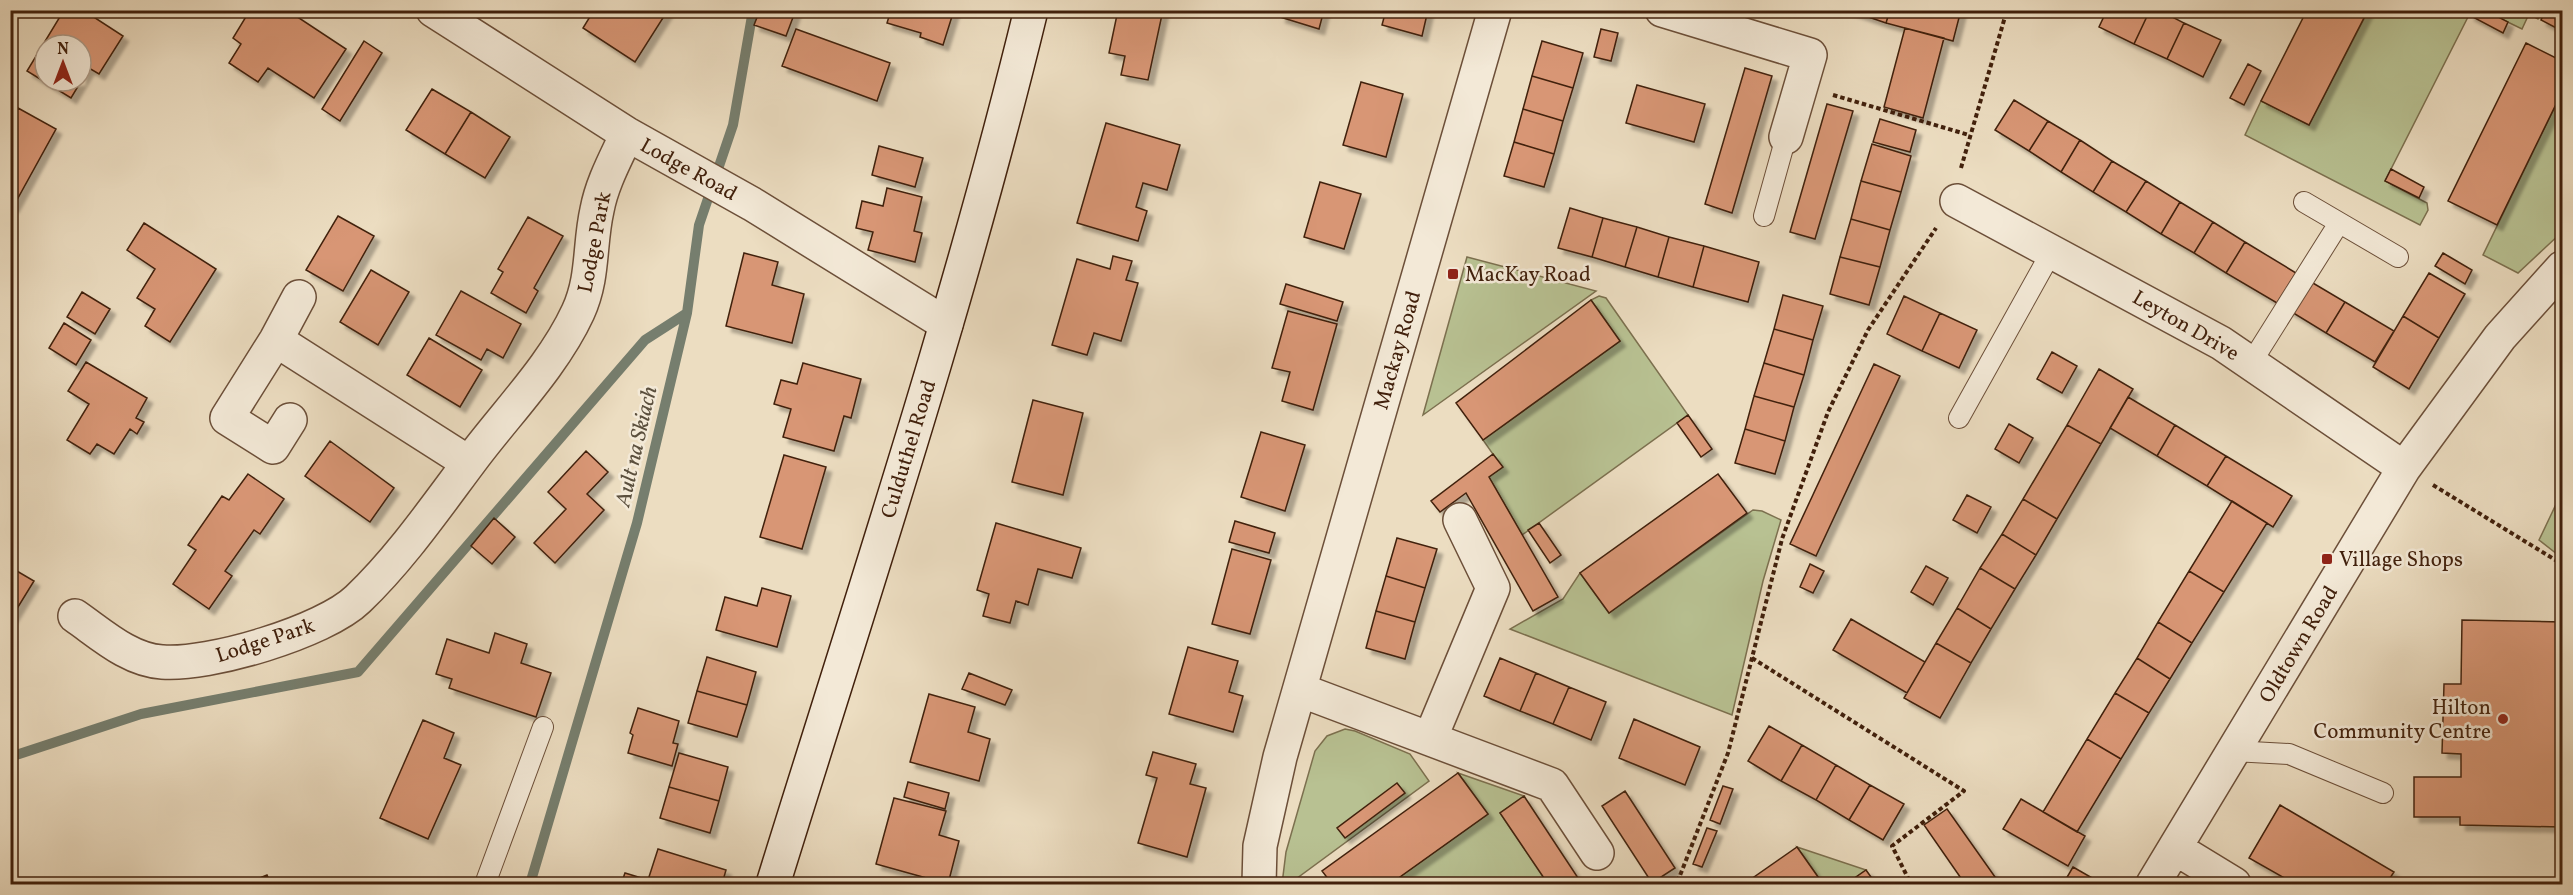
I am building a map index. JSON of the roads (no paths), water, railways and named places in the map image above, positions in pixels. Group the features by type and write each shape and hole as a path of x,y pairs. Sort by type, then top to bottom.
{"street":[{"name":"Lodge Road","path":"434,10 627,134 752,204 946,324"},
{"name":"Culduthel Road","path":"773,885 982,204 1031,10"},
{"name":"Mackay Road","path":"1259,885 1260,846 1280,757 1495,10"},
{"path":"1662,10 1810,55 1786,137"},
{"name":"Lodge Park","path":"75,616 127,652 161,662 207,658 259,646 311,628 356,601 395,559 556,350 586,292 592,263 597,208 610,171 627,134"},
{"name":"Leyton Drive","path":"1957,201 2221,343 2404,468"},
{"name":"Oldtown Road","path":"2153,885 2404,468 2500,337 2557,282"},
{"path":"290,420 273,447 227,418 300,297"},
{"path":"276,340 469,463"},
{"path":"1430,739 1493,588 1460,520"},
{"path":"1300,690 1552,785 1597,853"},
{"path":"2175,848 2234,885"}],"lane":[{"path":"1764,216 1786,137"},
{"path":"2304,202 2398,257"},
{"path":"2251,363 2339,222"},
{"path":"1959,418 2052,251"},
{"path":"485,885 543,727"},
{"path":"2233,752 2289,754 2383,793"}],"waterway":[{"name":"Ault na Skiach","path":"530,884 637,523 687,313 699,225 733,125 753,10"},
{"path":"10,757 141,714 358,672 645,340 687,313"}],"place":[{"name":"MacKay Road","path":"1453,274"},
{"name":"Village Shops","path":"2327,559"},
{"name":"Hilton Community Centre","path":"2503,719"}]}
